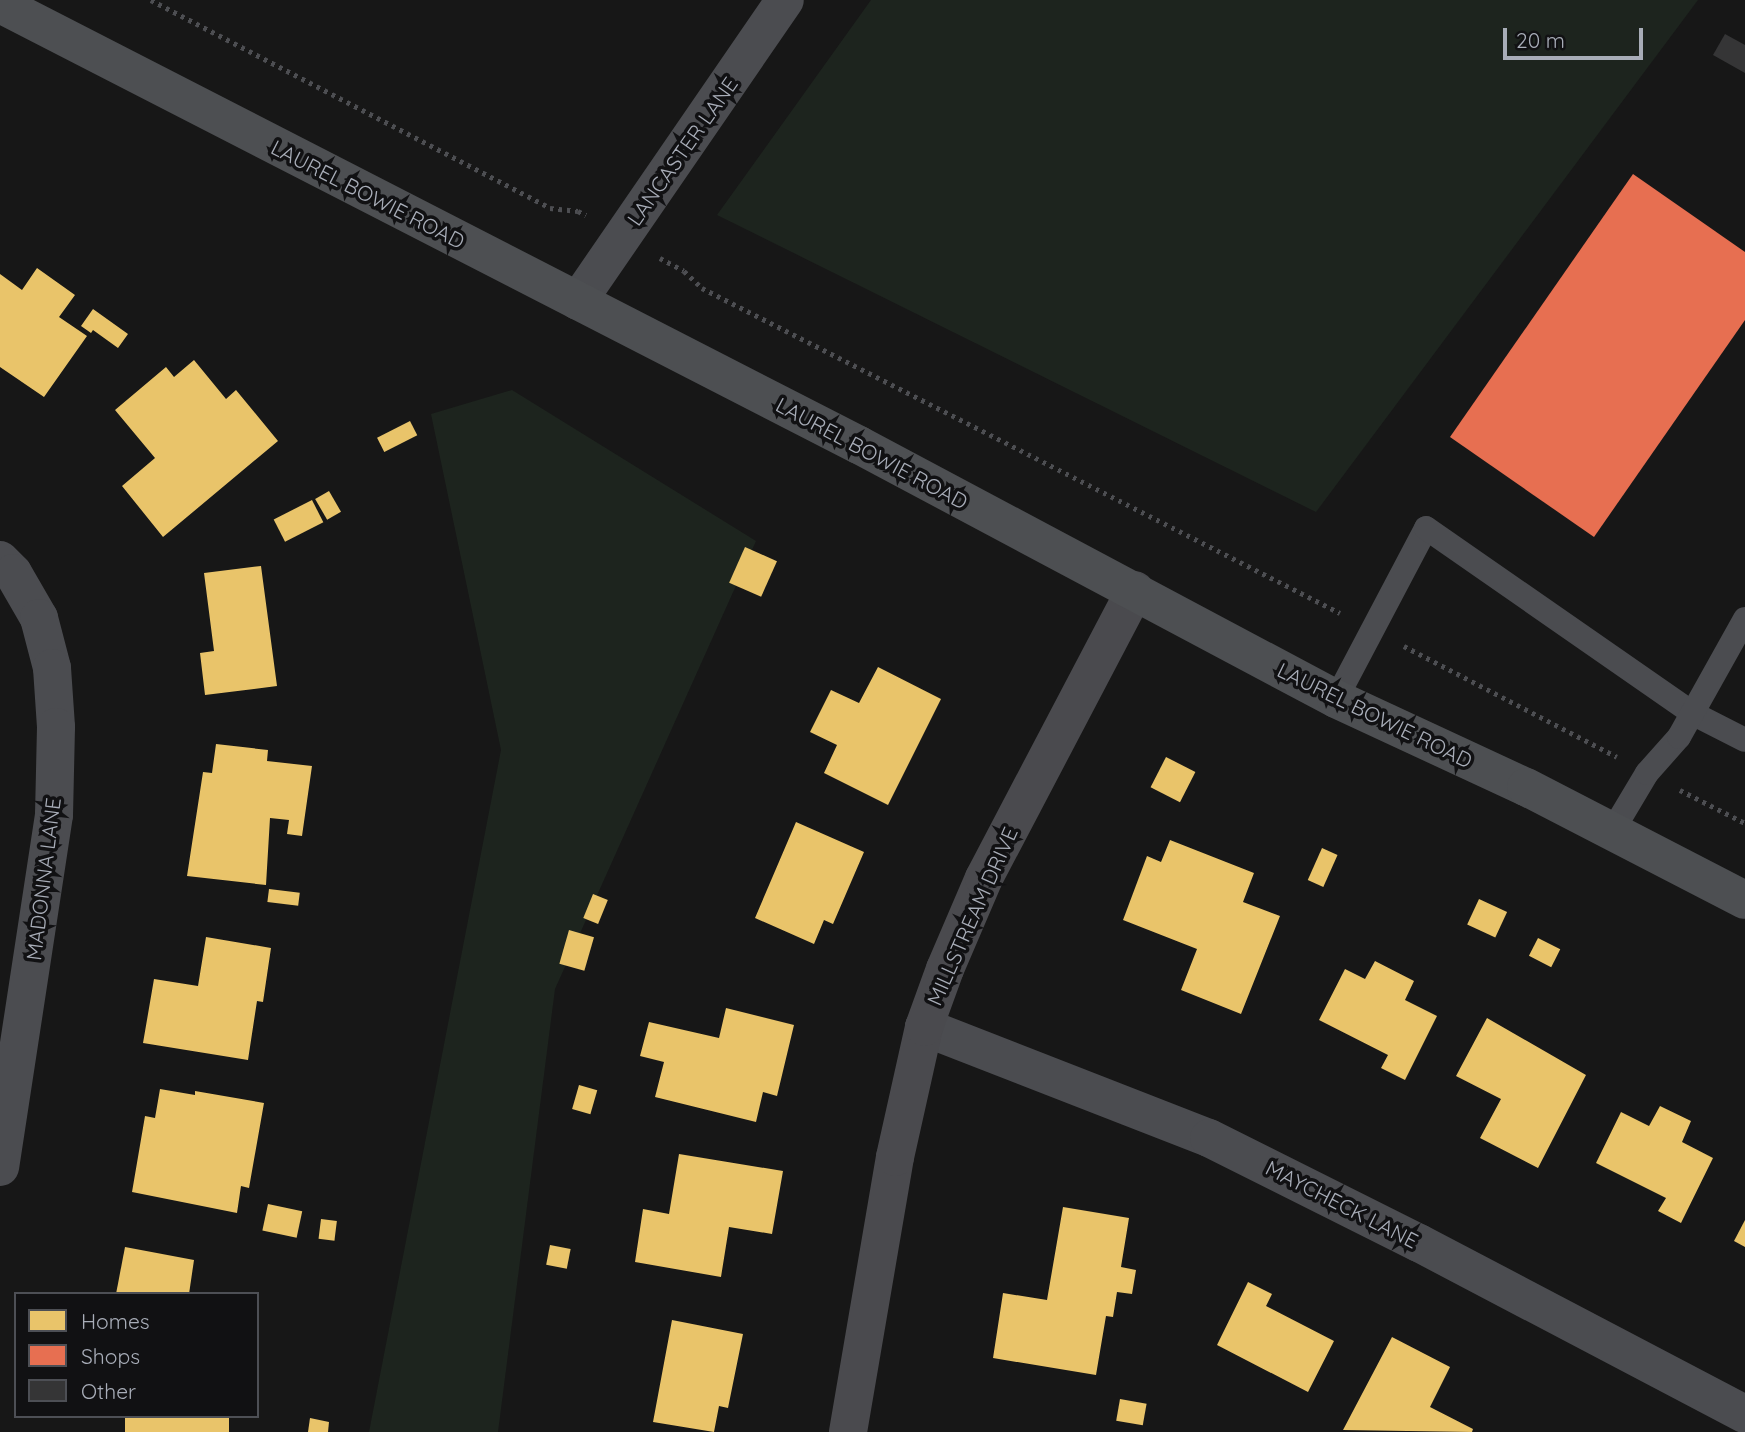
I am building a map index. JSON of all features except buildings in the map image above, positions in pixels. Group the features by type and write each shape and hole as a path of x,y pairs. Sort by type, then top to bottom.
{"main road":[{"name":"LAUREL BOWIE ROAD","path":"0,4 578,300 1135,590 1336,699 1613,830 1745,900"}],"street":[{"name":"LANCASTER LANE","path":"578,300 785,0"},
{"name":"MADONNA LANE","path":"0,560 13,573 39,618 52,668 55,727 54,815 4,1119 0,1167"},
{"name":"MILLSTREAM DRIVE","path":"848,1432 895,1157 924,1027 944,969 984,878 1135,590"},
{"name":"MAYCHECK LANE","path":"924,1027 1209,1138 1419,1243 1745,1414"}],"lane":[{"path":"1336,699 1426,527 1692,713 1745,740"},
{"path":"1613,830 1647,773 1679,737 1745,619"}],"path":[{"path":"151,0 550,208 578,211 684,271 702,288 1745,823"}],"shaded area":[{"path":"871,0 1698,0 1316,512 717,215"},
{"path":"512,390 756,541 555,989 498,1432 369,1432 501,750 431,414"}]}
